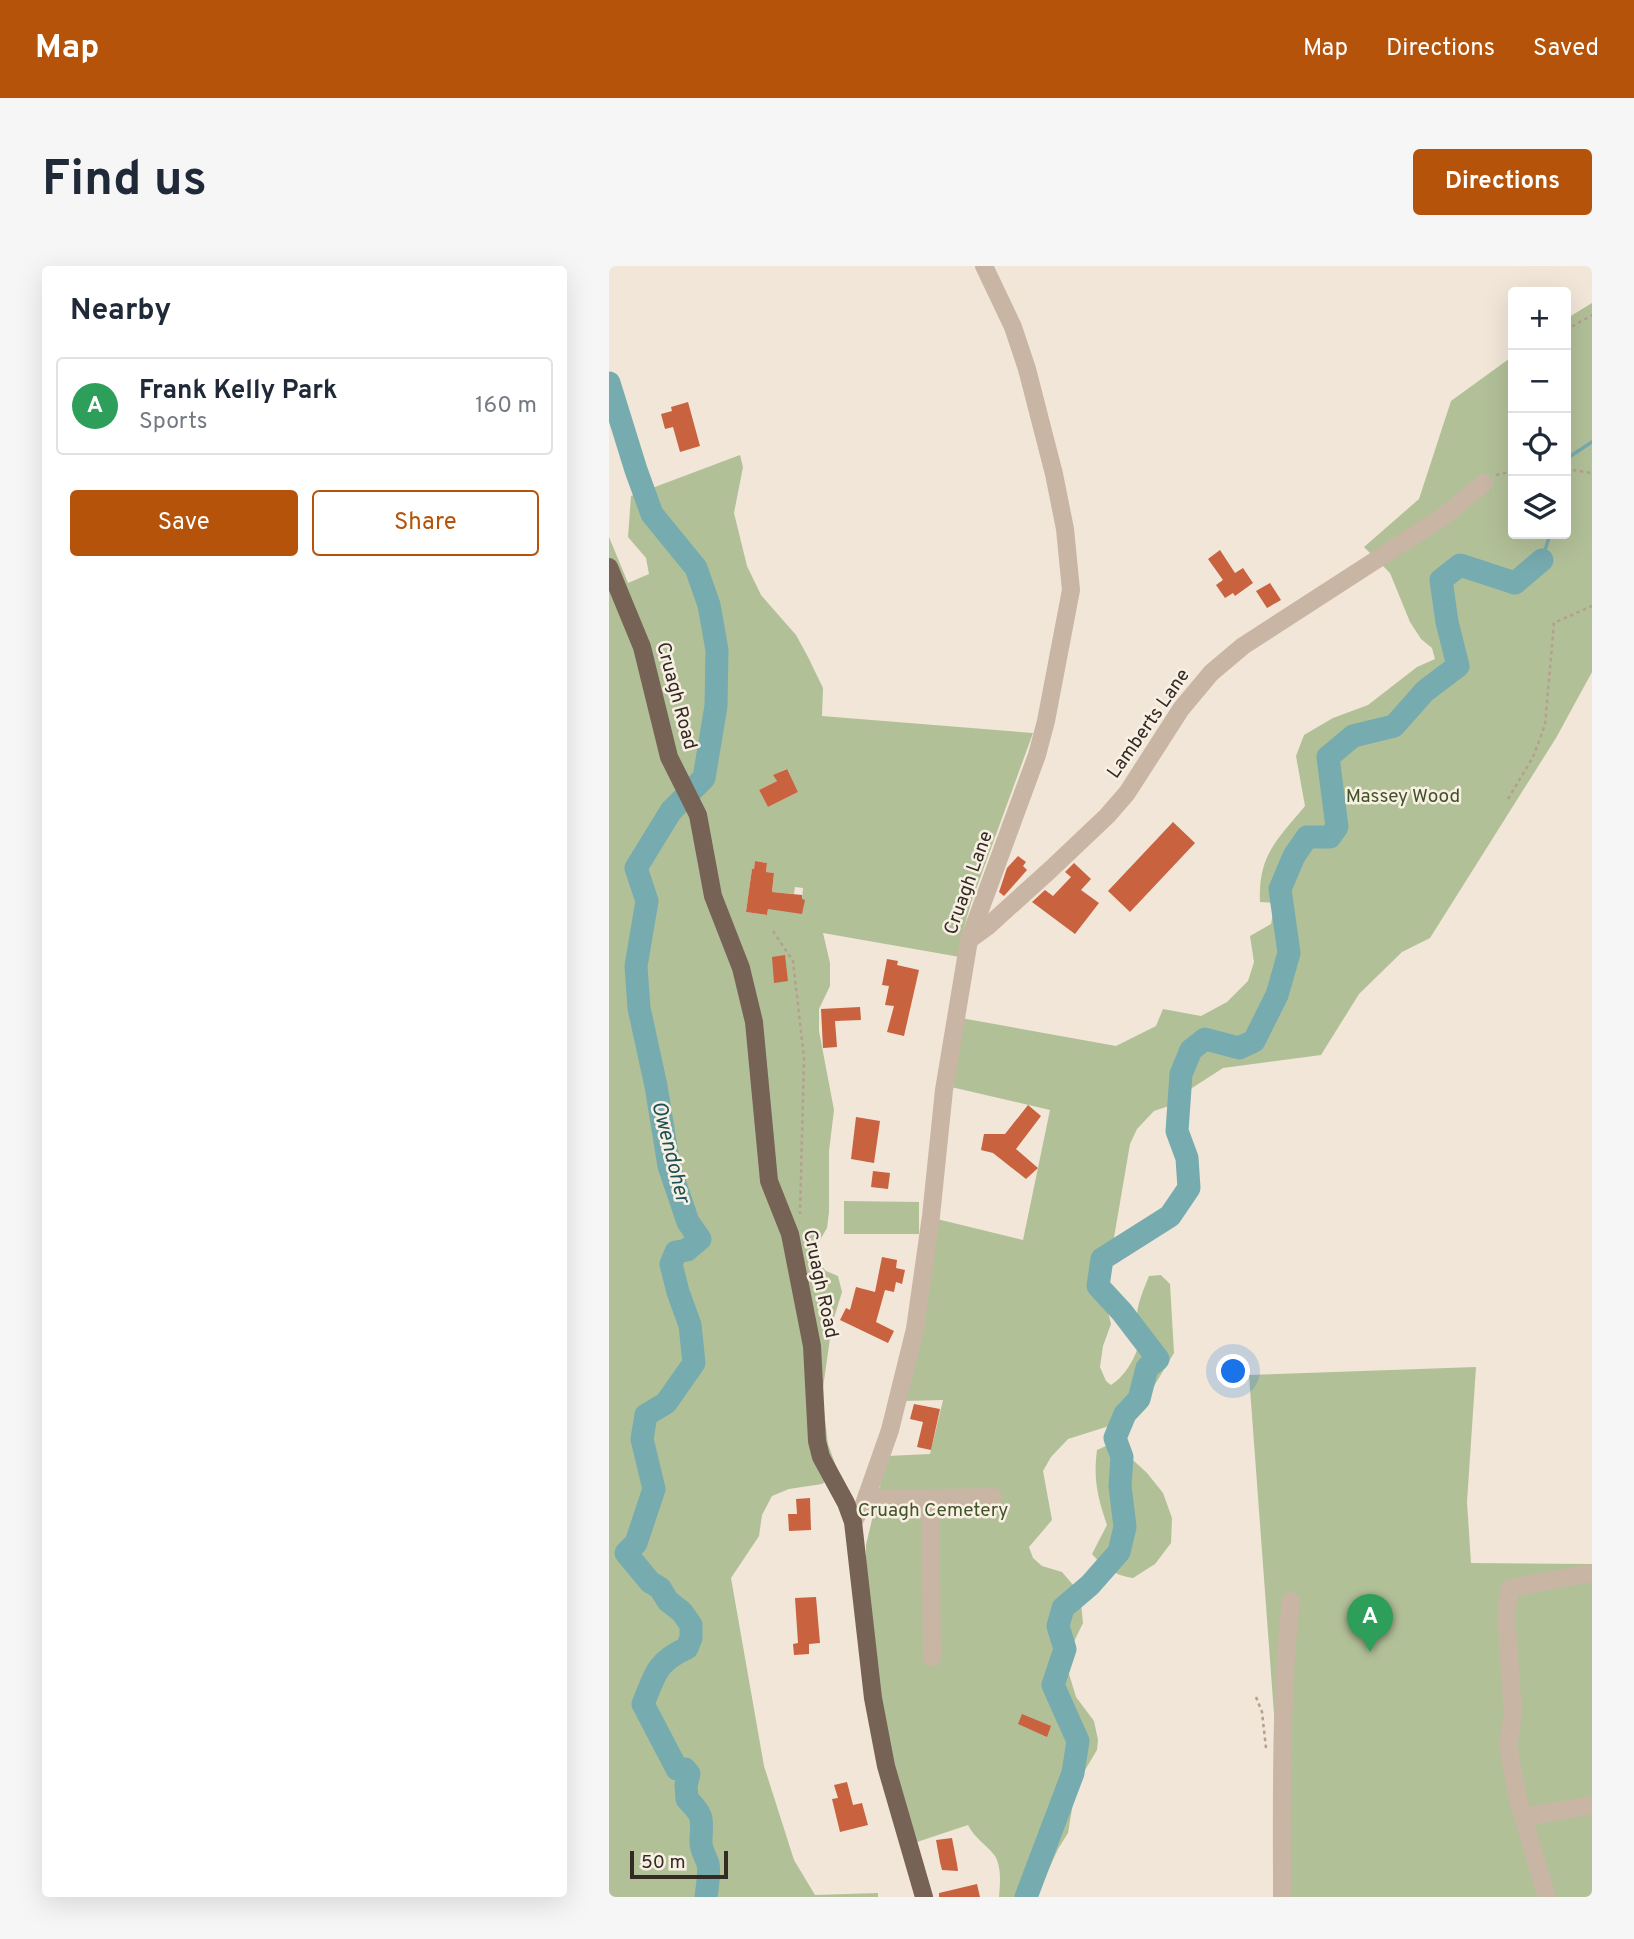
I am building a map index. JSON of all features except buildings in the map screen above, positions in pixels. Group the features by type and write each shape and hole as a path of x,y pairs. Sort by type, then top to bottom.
{"main road":[{"name":"Cruagh Road","path":"609,567 642,647 669,757 698,815 713,896 741,968 749,997 754,1022 769,1181 790,1234 812,1346 817,1441 821,1457 846,1503 853,1522 873,1698 886,1766 923,1897"}],"street":[{"name":"Cruagh Lane","path":"853,1522 867,1495 890,1430 915,1329 931,1216 944,1090 969,940 1037,755 1071,590 1065,529 1027,369 1013,327 984,266"},
{"name":"Lamberts Lane","path":"969,940 1025,894 1107,816 1127,793 1181,709 1210,673 1243,646 1444,516 1484,483"},
{"path":"867,1495 886,1499 993,1497"},
{"path":"930,1498 932,1657"},
{"path":"1547,1897 1507,1745 1513,1714 1506,1613 1510,1588 1592,1573"},
{"path":"1282,1897 1282,1750 1285,1655 1291,1601"},
{"path":"1524,1817 1592,1804"}],"path":[{"path":"1571,327 1592,316"},
{"path":"1571,469 1592,473"},
{"path":"1508,799 1533,757 1545,725 1555,622 1592,606"},
{"path":"773,931 793,961 804,1058 800,1214"}],"green space":[{"path":"1592,303 1592,672 1556,738 1430,938 1402,952 1359,994 1321,1055 1223,1068 1192,1088 1181,1102 1154,1111 1137,1129 1130,1144 1104,1296 1111,1324 1103,1346 1100,1367 1106,1381 1111,1385 1132,1361 1139,1343 1137,1318 1141,1295 1149,1276 1161,1275 1170,1284 1174,1353 1144,1407 1125,1421 1068,1439 1051,1457 1043,1471 1052,1520 1029,1547 1033,1558 1042,1566 1062,1572 1080,1593 1083,1623 1069,1652 1069,1674 1076,1697 1094,1721 1097,1750 1076,1785 1068,1833 1036,1897 999,1897 1000,1876 995,1856 968,1825 917,1842 892,1761 879,1689 866,1579 866,1545 887,1456 930,1454 943,1400 902,1401 937,1219 1023,1240 1050,1110 951,1087 961,1018 1116,1046 1156,1026 1163,1009 1201,1016 1227,1002 1248,981 1254,962 1250,936 1271,924 1275,903 1260,902 1262,872 1271,849 1305,806 1296,756 1304,735 1333,718 1368,705 1417,667 1435,659 1432,648 1421,639 1410,622 1390,573 1364,547 1419,499 1451,401 1508,360 1508,539 1571,539 1571,316"},
{"path":"740,455 743,467 734,513 747,566 761,595 796,635 808,657 823,688 822,716 1033,733 971,903 960,942 960,957 823,933 830,963 830,986 819,1009 819,1031 834,1110 829,1151 827,1228 817,1245 818,1262 826,1271 838,1276 842,1292 832,1324 822,1395 828,1444 838,1472 822,1484 789,1489 772,1496 762,1515 759,1536 731,1578 764,1766 794,1860 815,1895 878,1893 878,1897 609,1897 609,537 628,583 649,574 646,558 628,537 631,496","holes":["786,769 798,792 768,807 759,790 777,781 774,775","755,861 767,863 766,872 774,873 772,892 794,894 795,887 803,888 802,899 768,909 767,915 746,912"]},
{"path":"844,1201 919,1202 919,1234 844,1234"},
{"path":"1476,1367 1467,1502 1471,1563 1592,1564 1592,1897 1275,1897 1276,1741 1249,1375"},
{"path":"1108,1445 1122,1450 1147,1473 1163,1493 1172,1518 1171,1543 1155,1564 1133,1578 1110,1570 1092,1554 1107,1525 1099,1497 1096,1471 1097,1450"}],"waterway":[{"name":"Owendoher","path":"609,383 652,514 696,568 709,605 717,650 716,706 704,778 671,811 636,868 647,901 636,966 639,1008 656,1086 669,1166 688,1222 700,1239 687,1250 676,1252 671,1264 690,1325 694,1363 666,1403 646,1415 642,1439 654,1489 636,1543 626,1553 691,1625 691,1638 687,1648 669,1659 658,1670 643,1704 677,1769 685,1769 689,1774 686,1785 687,1799 700,1815 701,1846 708,1864 706,1897"},
{"path":"1571,456 1592,442"},
{"path":"1542,560 1548,539"},
{"path":"1026,1897 1073,1773 1078,1741 1053,1685 1065,1649 1058,1626 1063,1608 1090,1585 1119,1552 1125,1527 1120,1486 1122,1457 1115,1438 1125,1414 1139,1399 1147,1368 1158,1359 1098,1286 1102,1259 1170,1216 1189,1188 1187,1158 1177,1131 1181,1074 1191,1050 1205,1039 1239,1048 1254,1041 1277,995 1289,953 1280,889 1294,856 1307,837 1330,837 1337,827 1328,757 1353,736 1394,726 1425,691 1458,666 1447,622 1441,580 1460,565 1515,583 1542,560"}],"place":[{"name":"Frank Kelly Park","path":"1370,1652"}],"park label":[{"name":"Massey Wood","path":"1403,797"},
{"name":"Cruagh Cemetery","path":"933,1511"}]}
